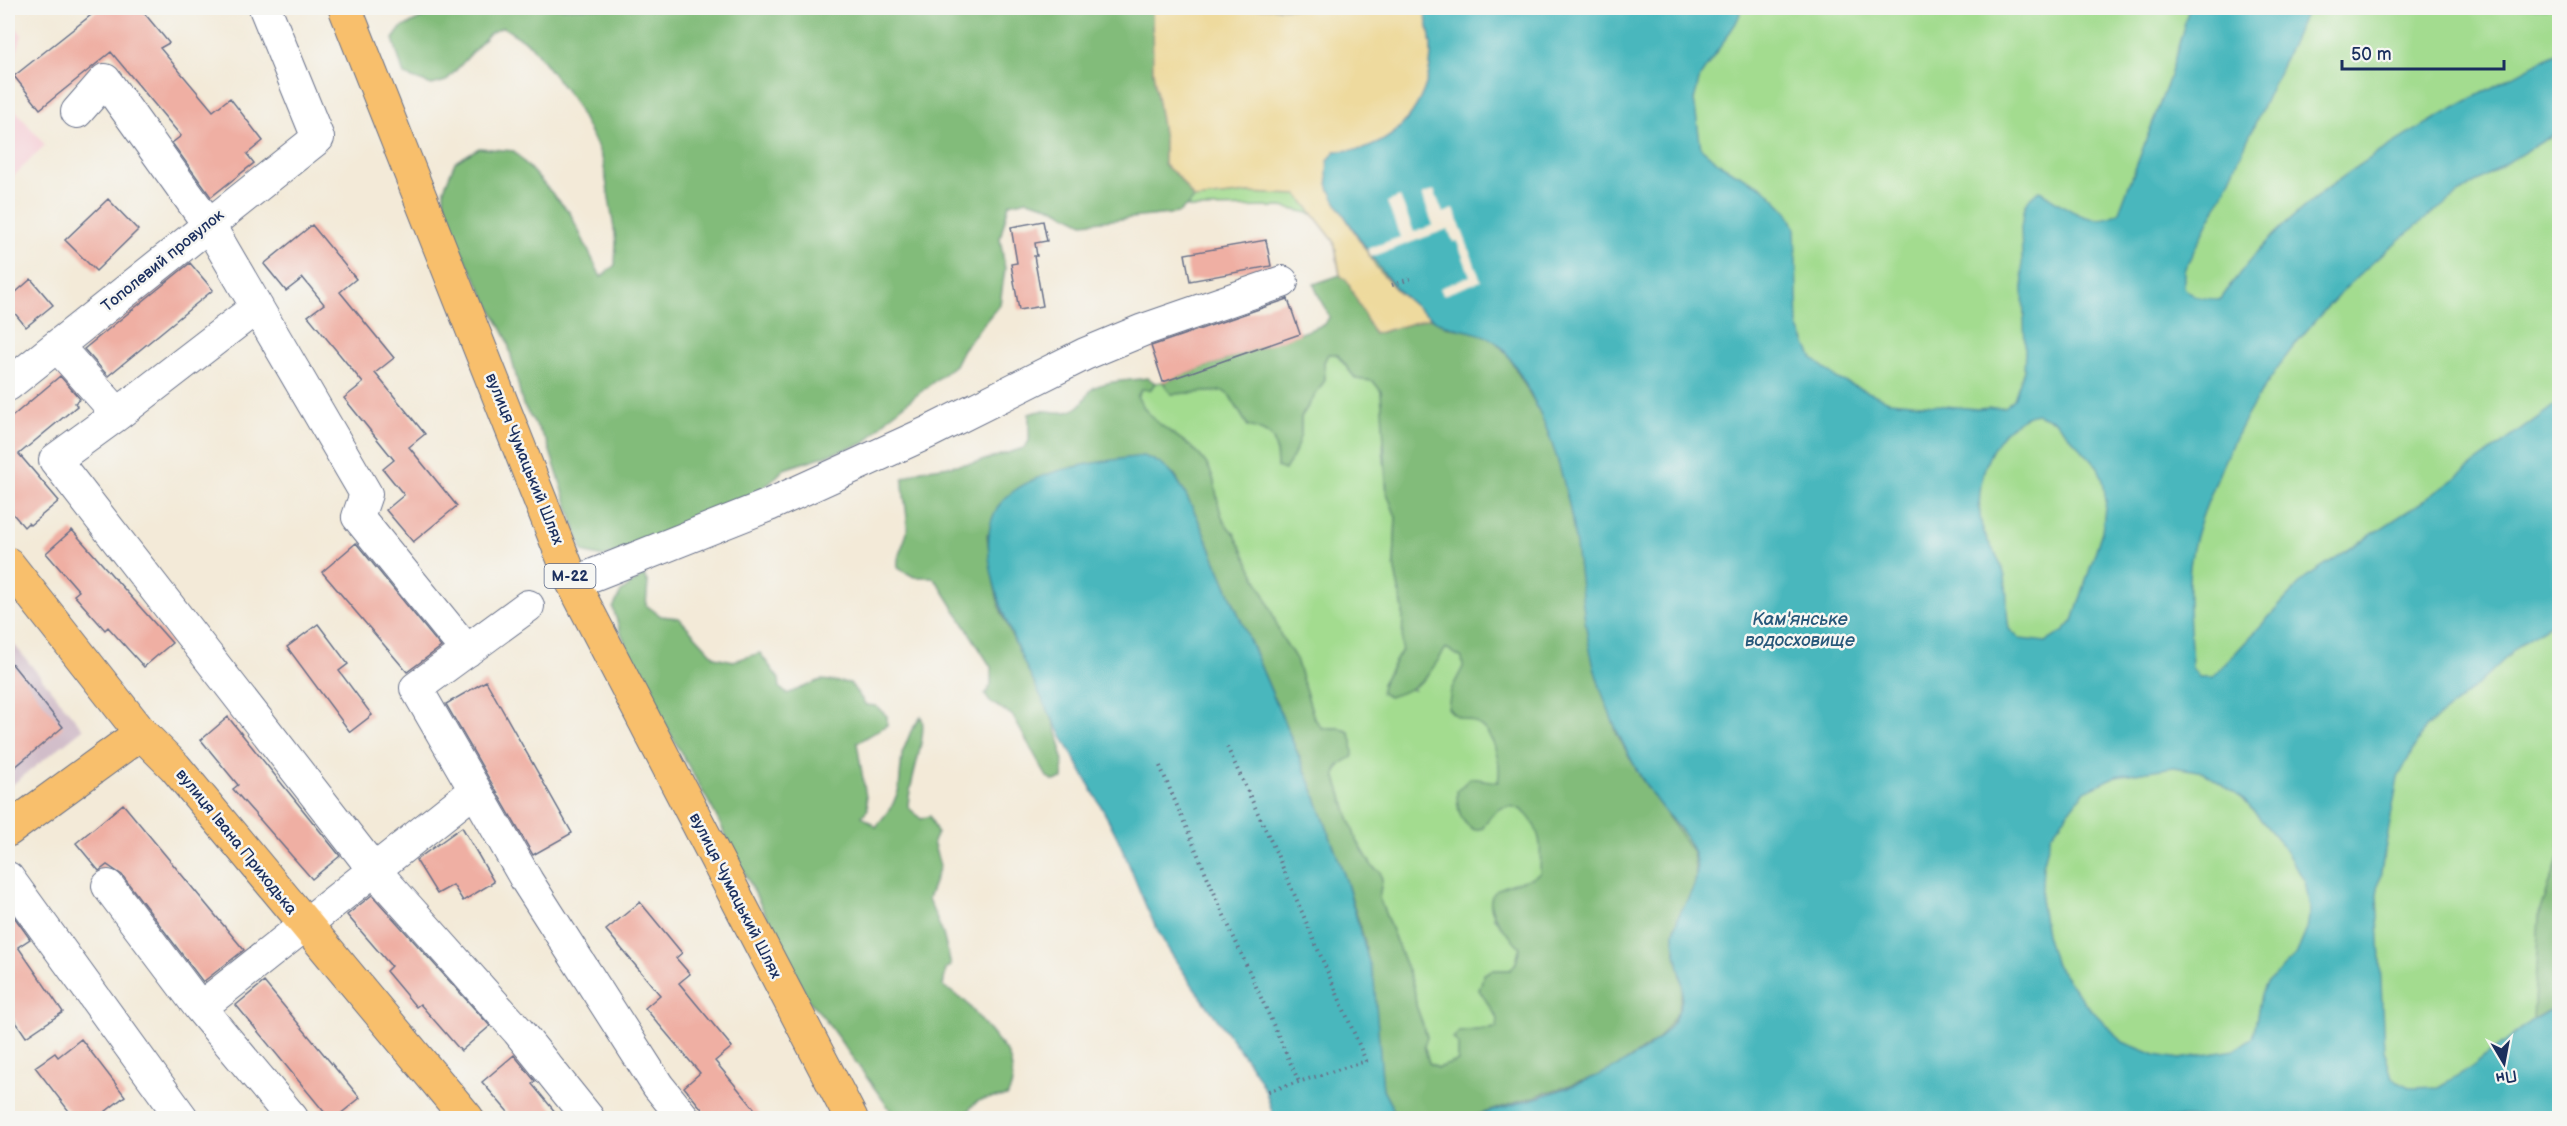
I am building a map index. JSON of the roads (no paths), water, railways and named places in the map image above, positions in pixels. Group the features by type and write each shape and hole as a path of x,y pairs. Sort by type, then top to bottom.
{"main road":[{"name":"вулиця Чумацький Шлях","path":"345,8 573,583 850,1119"},
{"name":"вулиця Івана Приходька","path":"8,564 141,733 175,767 467,1119"},
{"path":"8,830 141,733"}],"street":[{"name":"Тополевий провулок","path":"8,385 318,138 265,8"},
{"path":"77,112 105,81 208,225 366,494 358,517 467,651"},
{"path":"573,583 769,505 929,432 1085,354 1143,330 1282,282"},
{"path":"257,308 55,460 374,870 518,1031 588,1119"},
{"path":"57,346 118,414"},
{"path":"528,606 416,688 533,891 658,1086 684,1119"},
{"path":"200,1008 475,790"},
{"path":"8,878 182,1119"},
{"path":"108,886 200,1008 292,1119"}],"water":[{"name":"Кам'янське водосховище","path":"1424,8 1739,8 1740,14 1736,23 1700,77 1694,100 1701,148 1724,167 1764,188 1787,211 1795,228 1798,326 1813,359 1838,379 1889,401 1978,409 2004,407 2014,399 2024,370 2021,227 2028,201 2040,191 2068,209 2088,218 2099,219 2119,212 2169,79 2189,8 2308,8 2221,198 2184,270 2184,288 2197,296 2206,298 2221,299 2253,257 2290,219 2331,186 2420,128 2559,51 2559,131 2471,186 2421,222 2384,253 2316,320 2286,357 2259,396 2235,437 2201,519 2191,559 2189,598 2192,668 2199,677 2213,677 2306,577 2425,500 2559,402 2559,618 2523,642 2472,690 2425,728 2398,778 2377,894 2384,1050 2392,1078 2412,1088 2438,1087 2469,1069 2533,1020 2559,1005 2559,1118 1468,1118 1585,1081 1616,1067 1643,1051 1664,1033 1678,1012 1683,991 1674,933 1676,922 1694,886 1696,864 1693,851 1685,836 1658,803 1635,767 1607,706 1589,643 1572,521 1561,471 1544,423 1522,377 1508,355 1491,339 1443,324 1409,301 1381,269 1332,196 1327,175 1328,160 1336,151 1360,150 1391,135 1403,124 1420,99 1430,69 1431,53","holes":["2036,414 2055,421 2098,467 2106,501 2102,531 2073,621 2063,632 2046,642 2020,639 2009,629 2004,573 1984,533 1980,510 1980,493 1988,458 2007,430 2020,420","2174,767 2203,772 2243,799 2279,841 2305,881 2310,909 2307,929 2296,955 2268,982 2261,994 2253,1037 2234,1050 2180,1059 2155,1055 2123,1042 2085,1003 2054,962 2041,905 2043,865 2051,835 2085,791 2116,776"]},
{"path":"1143,456 1154,460 1171,472 1187,497 1312,787 1346,880 1374,980 1383,1090 1394,1111 1401,1118 1274,1118 1266,1092 1255,1072 1189,981 1161,936 1118,839 1055,724 1009,629 994,584 988,544 995,512 1006,498 1021,486 1040,477 1083,465"}]}
